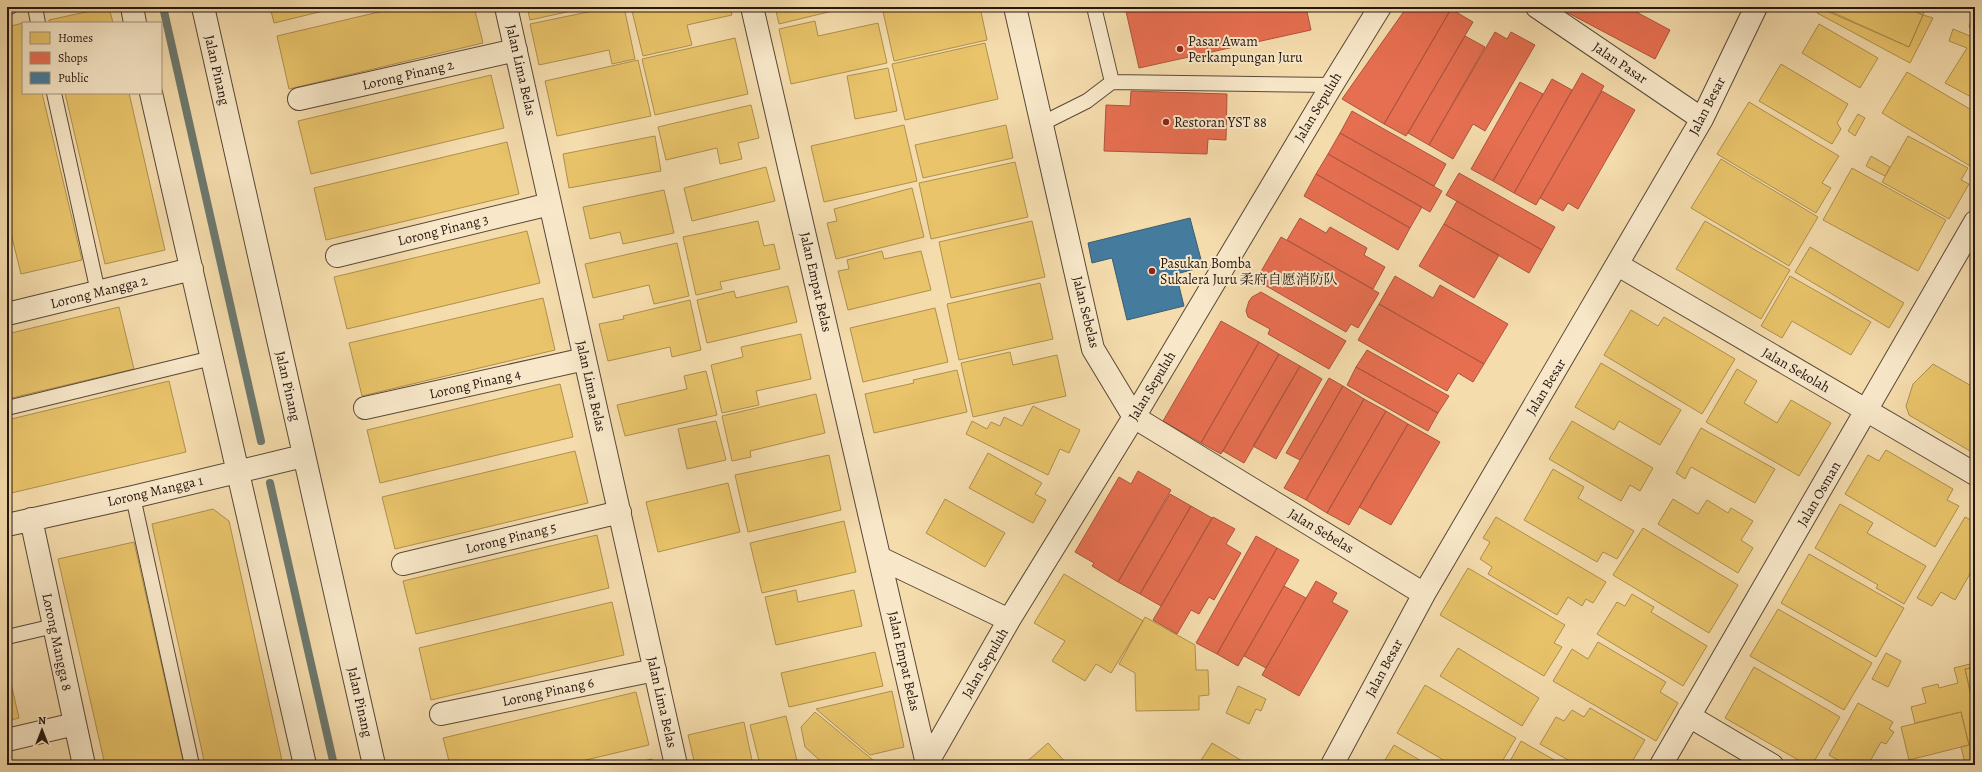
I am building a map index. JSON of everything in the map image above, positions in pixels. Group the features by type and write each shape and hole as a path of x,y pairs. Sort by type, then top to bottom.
{"street":[{"path":"132,7 135,22"},
{"name":"Jalan Pinang","path":"203,7 303,456 374,765"},
{"name":"Jalan Lima Belas","path":"506,7 676,765"},
{"name":"Jalan Empat Belas","path":"752,7 927,764"},
{"name":"Jalan Sebelas","path":"1015,7 1093,349 1134,417 1424,594"},
{"name":"Jalan Sepuluh","path":"927,764 1009,620 1134,417 1380,7"},
{"name":"Jalan Pasar","path":"1537,7 1702,119"},
{"name":"Jalan Besar","path":"1332,765 1424,594 1618,265 1702,119 1756,7"},
{"name":"Lorong Pinang 2","path":"299,99 516,50"},
{"path":"151,94 305,765"},
{"name":"Lorong Pinang 3","path":"337,256 550,204"},
{"name":"Jalan Osman","path":"1661,765 1975,222"},
{"name":"Jalan Sekolah","path":"1618,265 1866,412 1975,474"},
{"name":"Lorong Mangga 2","path":"8,308 98,292 192,269"},
{"name":"Lorong Pinang 4","path":"364,408 585,359"},
{"name":"Lorong Mangga 1","path":"7,525 133,497 303,456"},
{"name":"Lorong Pinang 5","path":"403,564 620,512"},
{"name":"Lorong Mangga 8","path":"30,519 84,765"},
{"path":"880,558 1009,620"},
{"name":"Lorong Pinang 6","path":"441,714 655,670"},
{"path":"1689,716 1772,765"},
{"path":"7,740 75,724"}],"lane":[{"path":"34,7 38,22"},
{"path":"1094,7 1112,82"},
{"path":"1041,124 1087,102 1112,82 1332,85"},
{"path":"54,94 98,292"},
{"path":"7,408 212,358"},
{"path":"133,497 192,765"},
{"path":"7,637 54,626"}],"building: Homes":[{"path":"109,7 113,22 49,22 49,20"},
{"path":"270,7 340,7 274,23"},
{"path":"400,7 474,7 483,43 289,89 277,36"},
{"path":"527,7 590,7 530,20"},
{"path":"612,7 624,7 635,59 612,64 609,50 539,65 530,24"},
{"path":"631,7 730,7 732,15 687,25 692,45 643,56"},
{"path":"775,7 849,7 779,24"},
{"path":"882,7 980,7 987,40 894,61"},
{"path":"1821,7 1905,7 1923,15 1909,47"},
{"path":"1905,7 1926,7 1923,15"},
{"path":"1975,7 1975,30 1969,27"},
{"path":"1820,8 1909,47 1923,15 1933,18 1910,63 1817,13"},
{"path":"815,21 818,36 878,23 887,63 791,84 779,29"},
{"path":"22,23 22,94 42,94 82,260 21,274 7,217 7,27"},
{"path":"1819,24 1878,58 1860,88 1802,53"},
{"path":"1953,29 1975,38 1975,99 1945,83 1967,48 1949,41"},
{"path":"735,38 748,94 655,115 642,59"},
{"path":"985,43 998,99 905,120 892,64"},
{"path":"638,60 651,116 557,136 545,81"},
{"path":"1781,64 1848,104 1837,123 1841,129 1832,144 1759,101"},
{"path":"888,68 897,111 855,119 847,76"},
{"path":"1907,72 1975,112 1975,169 1882,113"},
{"path":"491,75 504,128 311,174 298,121"},
{"path":"65,94 129,94 165,250 105,264"},
{"path":"1749,102 1839,156 1822,183 1831,188 1816,213 1717,154"},
{"path":"751,105 759,138 738,143 742,159 720,164 717,148 666,160 658,127"},
{"path":"1858,114 1865,118 1855,136 1848,131"},
{"path":"904,125 917,181 824,202 811,146"},
{"path":"1006,125 1013,158 923,178 915,145"},
{"path":"655,136 661,171 569,188 563,154"},
{"path":"1908,136 1968,168 1961,180 1969,184 1949,219 1882,182"},
{"path":"507,142 519,194 326,240 314,188"},
{"path":"1871,156 1890,167 1885,176 1866,166"},
{"path":"1721,159 1818,217 1789,266 1691,208"},
{"path":"1015,162 1028,217 931,239 919,183"},
{"path":"766,167 775,201 692,221 684,188"},
{"path":"1852,168 1946,220 1918,271 1823,220"},
{"path":"912,188 924,237 836,259 827,223 837,221 834,209"},
{"path":"664,190 674,233 623,244 620,232 590,239 583,207"},
{"path":"758,221 764,246 774,244 780,269 720,282 722,289 696,295 683,237"},
{"path":"1032,221 1045,277 951,298 939,242"},
{"path":"1705,221 1790,270 1761,319 1676,269"},
{"path":"527,231 540,283 347,329 334,277"},
{"path":"677,243 689,296 654,304 649,285 593,298 585,264"},
{"path":"1810,247 1904,303 1889,328 1795,272"},
{"path":"882,251 884,259 921,251 931,290 848,310 838,271 849,269 847,260"},
{"path":"1790,276 1871,322 1851,355 1792,321 1782,338 1761,326"},
{"path":"1040,283 1053,339 959,360 947,304"},
{"path":"788,286 797,322 707,343 697,300 734,291 736,298"},
{"path":"543,298 555,350 362,396 349,343"},
{"path":"690,300 701,350 672,357 670,347 608,361 599,324 624,319 623,316"},
{"path":"119,307 134,369 7,399 7,334"},
{"path":"935,308 948,362 863,382 850,328"},
{"path":"1631,310 1658,326 1664,317 1735,359 1702,414 1604,355"},
{"path":"801,334 811,379 756,391 759,405 722,413 711,365 743,357 741,347"},
{"path":"1010,352 1013,365 1057,355 1066,396 973,417 961,363"},
{"path":"1601,363 1681,410 1660,445 1619,421 1614,430 1575,407"},
{"path":"1933,364 1975,388 1975,454 1909,415 1906,406 1913,384"},
{"path":"1737,369 1757,381 1744,403 1777,423 1791,400 1831,423 1799,476 1706,422"},
{"path":"957,370 967,412 874,433 865,394 914,383 913,380"},
{"path":"706,371 717,415 625,436 617,405 687,389 684,376"},
{"path":"169,381 186,452 7,494 7,420"},
{"path":"560,384 573,437 380,483 367,430"},
{"path":"816,394 825,433 750,451 751,457 732,461 722,416"},
{"path":"1033,406 1080,430 1069,453 1060,449 1048,475 966,434 972,421 987,429 991,422 1000,426 1004,417 1022,426"},
{"path":"716,421 726,460 687,469 678,429"},
{"path":"1572,421 1653,468 1640,491 1630,485 1621,501 1549,459"},
{"path":"1701,428 1775,469 1755,503 1691,467 1685,479 1676,473"},
{"path":"1886,450 1953,489 1947,500 1959,506 1935,547 1845,494 1868,455 1879,461"},
{"path":"575,451 588,503 395,549 382,497"},
{"path":"988,453 1042,483 1035,494 1046,500 1033,523 969,488"},
{"path":"829,455 841,510 748,532 735,475"},
{"path":"1553,469 1584,487 1578,498 1634,531 1617,559 1603,552 1597,562 1524,520"},
{"path":"728,483 740,532 658,552 646,502"},
{"path":"945,499 1005,533 985,567 926,533"},
{"path":"1673,499 1698,514 1707,500 1728,513 1731,508 1753,521 1741,540 1753,548 1738,573 1658,524"},
{"path":"1840,504 1873,523 1867,533 1926,566 1904,604 1876,588 1878,585 1815,548"},
{"path":"213,509 229,521 283,765 205,765 152,524"},
{"path":"1496,517 1606,582 1593,603 1586,599 1582,606 1568,597 1557,615 1488,574 1492,567 1480,559 1490,542 1483,538"},
{"path":"1965,517 1975,522 1975,565 1955,600 1941,592 1932,606 1917,598"},
{"path":"844,521 856,572 762,593 750,543"},
{"path":"1643,528 1738,585 1709,633 1613,575"},
{"path":"597,535 609,588 416,634 403,581"},
{"path":"134,542 184,765 105,765 58,559"},
{"path":"1809,554 1904,608 1876,657 1781,603"},
{"path":"1468,568 1565,625 1554,643 1562,647 1544,676 1440,615"},
{"path":"1064,574 1143,621 1111,673 1096,664 1085,681 1052,661 1065,641 1034,623"},
{"path":"796,590 798,602 854,590 862,626 776,645 765,597"},
{"path":"1632,594 1654,607 1651,612 1707,646 1683,686 1597,634 1617,602 1625,606"},
{"path":"612,602 624,655 431,700 419,648"},
{"path":"1778,609 1872,663 1844,710 1750,656"},
{"path":"1145,617 1195,645 1196,670 1208,670 1209,695 1199,696 1199,710 1136,711 1135,673 1119,664"},
{"path":"1598,642 1666,682 1660,692 1678,703 1656,741 1553,681 1572,649 1588,659"},
{"path":"1458,648 1539,698 1522,726 1440,676"},
{"path":"875,652 883,686 789,707 781,673"},
{"path":"1886,653 1901,661 1888,687 1872,679"},
{"path":"1970,664 1971,668 1965,669 1975,713 1975,760 1965,763 1961,747 1969,745 1961,712 1915,723 1911,707 1926,703 1922,688 1938,684 1939,688 1958,683 1954,668"},
{"path":"7,666 19,718 7,721"},
{"path":"1754,667 1840,717 1812,765 1807,765 1725,718"},
{"path":"1975,667 1975,713 1965,669"},
{"path":"1425,685 1516,738 1500,765 1452,765 1397,733"},
{"path":"1238,686 1266,699 1261,711 1256,709 1249,724 1226,713"},
{"path":"892,691 904,747 870,755 816,709"},
{"path":"636,692 649,745 565,765 450,765 443,738"},
{"path":"1858,703 1893,722 1889,729 1894,732 1886,744 1881,742 1868,765 1847,765 1829,755"},
{"path":"1590,708 1645,740 1630,765 1577,765 1540,744 1556,717 1564,721 1572,710 1584,717"},
{"path":"815,712 879,765 825,765 805,747 801,727"},
{"path":"1961,712 1969,745 1909,760 1901,727"},
{"path":"786,716 798,765 760,765 750,725"},
{"path":"744,722 753,765 695,765 688,735"},
{"path":"1521,741 1563,765 1508,765"},
{"path":"1048,743 1068,765 1023,765"},
{"path":"1212,743 1249,765 1198,765"},
{"path":"1394,745 1428,765 1382,765"},
{"path":"652,759 653,765 625,765"},
{"path":"1705,761 1712,765 1689,765"}],"building: Shops":[{"name":"Pasar Awam Perkampungan Juru","path":"1125,7 1306,7 1311,30 1139,68"},
{"path":"1407,7 1447,7 1451,9 1384,124 1342,99"},
{"path":"1557,7 1627,7 1670,30 1655,59"},
{"path":"1451,9 1473,22 1406,136 1384,124"},
{"path":"1495,32 1507,39 1511,32 1535,45 1485,131 1473,124 1453,159 1429,145"},
{"path":"1465,36 1485,47 1429,145 1408,133"},
{"path":"1582,73 1604,86 1536,205 1514,193"},
{"path":"1552,79 1572,90 1514,193 1493,181"},
{"path":"1520,82 1543,94 1493,181 1471,169"},
{"name":"Restoran YST 88","path":"1131,91 1227,94 1226,140 1208,139 1207,154 1104,151 1106,105 1130,106"},
{"path":"1602,91 1635,110 1578,209 1568,203 1563,211 1540,198"},
{"path":"1352,111 1446,164 1434,186 1340,133"},
{"path":"1340,133 1442,191 1430,212 1328,154"},
{"path":"1328,154 1422,207 1410,228 1316,174"},
{"path":"1459,173 1555,227 1542,250 1446,195"},
{"path":"1316,174 1410,228 1398,250 1304,196"},
{"path":"1457,201 1542,250 1529,273 1444,224"},
{"path":"1300,218 1326,233 1330,227 1367,248 1364,255 1385,267 1373,289 1287,240"},
{"path":"1444,224 1499,255 1474,298 1419,266"},
{"path":"1281,237 1379,293 1358,328 1351,324 1346,332 1256,280"},
{"path":"1395,276 1433,298 1440,285 1508,324 1484,364 1379,304"},
{"path":"1261,292 1346,341 1329,369 1268,334 1270,329 1248,317 1246,311 1249,301 1252,297"},
{"path":"1379,304 1484,364 1473,382 1458,373 1447,391 1358,340"},
{"path":"1221,321 1259,342 1201,443 1163,421"},
{"path":"1259,342 1279,354 1221,454 1201,443"},
{"path":"1367,350 1449,396 1438,413 1356,367"},
{"path":"1279,354 1300,366 1244,463 1223,451"},
{"path":"1300,366 1322,379 1276,459 1253,446"},
{"path":"1356,367 1438,413 1428,431 1347,385"},
{"path":"1329,378 1343,386 1300,460 1286,453"},
{"path":"1343,386 1364,399 1306,500 1284,488"},
{"path":"1364,399 1386,411 1327,513 1306,500"},
{"path":"1386,411 1408,424 1349,525 1327,513"},
{"path":"1408,424 1440,442 1391,525 1359,507"},
{"path":"1138,471 1171,490 1118,582 1092,566 1094,563 1075,552 1119,477 1131,484"},
{"path":"1170,494 1191,506 1140,594 1118,582"},
{"path":"1191,506 1212,518 1161,606 1140,594"},
{"path":"1213,517 1235,529 1226,544 1241,553 1214,600 1209,597 1199,614 1191,610 1177,634 1153,620"},
{"path":"1256,536 1277,548 1217,654 1196,643"},
{"path":"1277,548 1299,560 1238,666 1217,654"},
{"path":"1316,581 1337,593 1332,602 1348,611 1299,696 1262,675"},
{"path":"1284,586 1306,598 1266,668 1244,656"}],"building: Public":[{"name":"Pasukan Bomba Sukalera Juru 柔府自愿消防队","path":"1190,218 1203,267 1176,274 1184,306 1127,320 1112,258 1092,263 1088,243"}],"waterway":[{"path":"163,7 261,441"},
{"path":"270,483 334,765"}],"place":[{"name":"Pasar Awam Perkampungan Juru","path":"1180,49"},
{"name":"Restoran YST 88","path":"1166,122"},
{"name":"Pasukan Bomba Sukalera Juru 柔府自愿消防队","path":"1152,271"}]}
